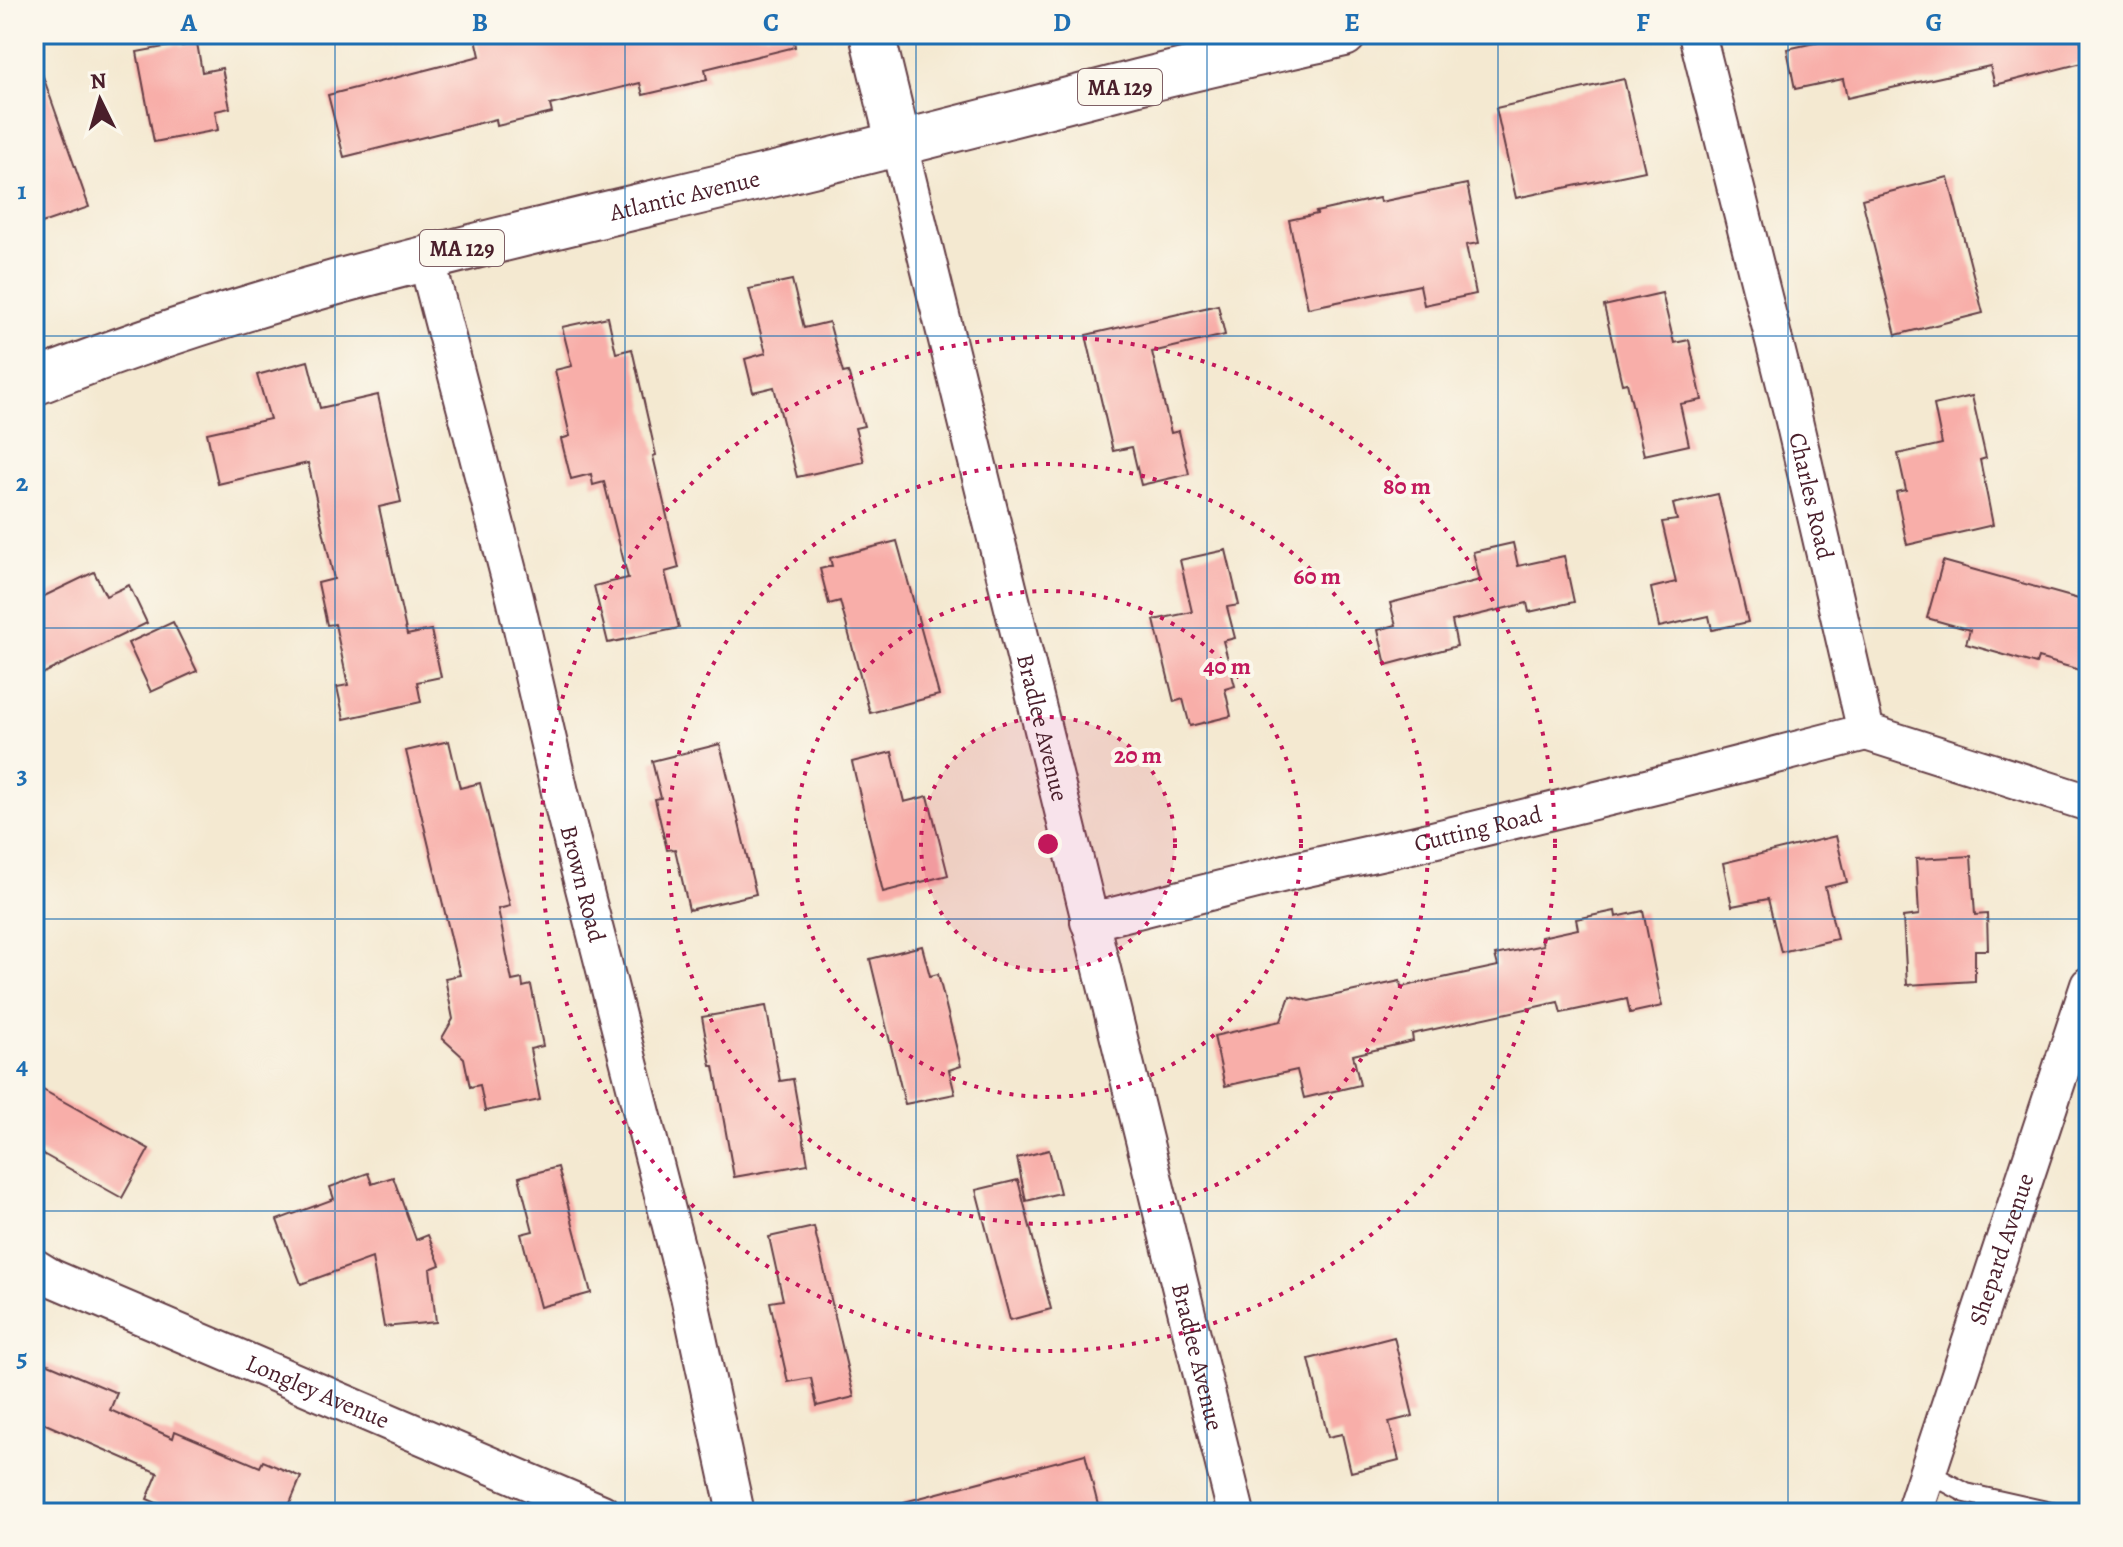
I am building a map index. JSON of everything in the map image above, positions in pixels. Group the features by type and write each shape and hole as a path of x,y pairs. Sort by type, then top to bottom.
{"main road":[{"name":"Bradlee Avenue","path":"872,34 899,145"},
{"name":"Atlantic Avenue","path":"34,383 255,305 426,257 899,145 1142,81 1344,34"}],"street":[{"name":"Charles Road","path":"1697,34 1791,408 1866,732"},
{"name":"Bradlee Avenue","path":"899,145 1236,1513"},
{"name":"Brown Road","path":"426,257 515,598 566,818 689,1296 736,1513"},
{"path":"1866,732 2089,803"},
{"name":"Cutting Road","path":"1089,922 1866,732"},
{"name":"Shepard Avenue","path":"1914,1513 2089,985"},
{"name":"Longley Avenue","path":"34,1267 64,1284 602,1513"}],"lane":[{"path":"1927,1472 1966,1493 2055,1513"}],"building":[{"path":"475,34 793,34 795,47 705,69 707,80 643,95 640,83 550,105 552,113 497,126 496,119 344,157 328,95 480,56"},
{"path":"1856,34 2079,34 2086,62 1995,85 1990,66 1847,98 1843,79 1795,89 1787,49"},
{"path":"197,43 202,72 222,68 230,108 215,111 218,130 154,142 137,52"},
{"path":"39,65 89,207 42,223 34,200 34,66"},
{"path":"1624,79 1645,171 1516,198 1496,108"},
{"path":"1948,177 1983,313 1896,335 1862,199"},
{"path":"1467,184 1479,243 1466,245 1476,294 1424,305 1420,285 1308,308 1289,220 1379,198 1380,202"},
{"path":"792,280 804,328 829,322 843,373 848,372 864,426 855,428 864,462 797,477 774,387 753,392 745,359 766,353 749,289"},
{"path":"1662,293 1674,343 1689,340 1702,400 1680,404 1689,445 1644,455 1627,383 1622,384 1604,306"},
{"path":"1218,305 1225,335 1152,352 1171,433 1179,431 1189,474 1141,485 1132,447 1113,451 1086,335"},
{"path":"608,317 616,353 632,349 679,568 665,572 679,628 608,643 594,586 628,578 604,482 593,485 591,474 571,479 561,439 570,436 555,370 572,366 562,327"},
{"path":"308,361 320,408 378,395 401,502 379,507 407,635 431,630 441,677 417,682 421,702 344,719 337,687 348,685 335,624 327,625 318,583 334,579 308,463 218,484 207,433 270,419 257,375"},
{"path":"1972,396 1986,458 1980,460 1993,525 1907,545 1896,492 1906,490 1898,454 1942,444 1934,405"},
{"path":"1718,494 1748,622 1712,630 1709,616 1659,627 1651,588 1676,582 1662,522 1677,520 1673,504"},
{"path":"897,541 939,695 870,713 840,601 829,604 820,569 832,566 830,558"},
{"path":"1513,543 1518,566 1564,556 1574,602 1529,612 1527,603 1452,621 1457,646 1386,665 1378,630 1396,625 1390,603 1480,580 1473,552"},
{"path":"1226,550 1239,605 1227,607 1235,638 1223,641 1235,686 1225,689 1231,716 1190,726 1183,699 1174,702 1154,620 1192,612 1180,560"},
{"path":"1943,561 2082,600 2081,604 2089,606 2089,640 2080,670 2038,658 2036,664 1966,644 1970,630 1927,618"},
{"path":"94,572 106,596 129,585 147,623 34,678 34,601"},
{"path":"173,622 197,671 151,692 128,643"},
{"path":"449,741 460,788 480,783 510,906 498,909 512,981 522,979 523,987 531,985 543,1046 530,1049 540,1100 485,1111 480,1085 470,1087 464,1058 442,1038 453,1019 445,978 460,975 406,751"},
{"path":"720,744 756,894 689,910 675,849 667,850 655,799 661,798 652,761"},
{"path":"892,752 904,802 928,796 948,875 883,892 852,762"},
{"path":"1836,836 1847,882 1825,887 1837,939 1781,952 1768,899 1732,906 1723,863"},
{"path":"1971,856 1975,915 1987,914 1988,950 1975,950 1975,981 1907,985 1903,917 1919,915 1916,859"},
{"path":"1615,911 1616,917 1643,911 1662,1006 1630,1013 1627,999 1561,1013 1558,1002 1412,1034 1413,1041 1353,1055 1360,1085 1304,1098 1297,1070 1225,1086 1214,1036 1281,1021 1290,996 1309,1001 1400,981 1401,987 1498,966 1495,955 1543,945 1541,937 1578,929 1576,919"},
{"path":"922,946 930,976 938,974 961,1066 949,1070 955,1094 905,1104 870,959"},
{"path":"766,1006 780,1081 793,1079 808,1164 734,1177 702,1017"},
{"path":"34,1085 149,1149 122,1198 34,1149"},
{"path":"1049,1150 1060,1193 1026,1201 1017,1158"},
{"path":"558,1167 591,1293 540,1307 521,1234 533,1231 519,1177"},
{"path":"368,1173 372,1184 393,1177 416,1240 428,1235 440,1265 430,1269 436,1322 384,1327 372,1258 301,1284 277,1220 334,1199 330,1187"},
{"path":"1018,1180 1051,1309 1010,1320 976,1190"},
{"path":"814,1227 854,1397 817,1406 811,1378 788,1382 770,1302 783,1300 769,1237"},
{"path":"1394,1337 1413,1416 1389,1422 1399,1460 1351,1472 1342,1434 1328,1437 1309,1359"},
{"path":"46,1363 117,1393 110,1410 173,1438 175,1431 260,1467 263,1461 301,1477 286,1513 180,1513 147,1499 158,1473 34,1419 34,1392"},
{"path":"1085,1454 1100,1513 905,1513 904,1502"}]}
